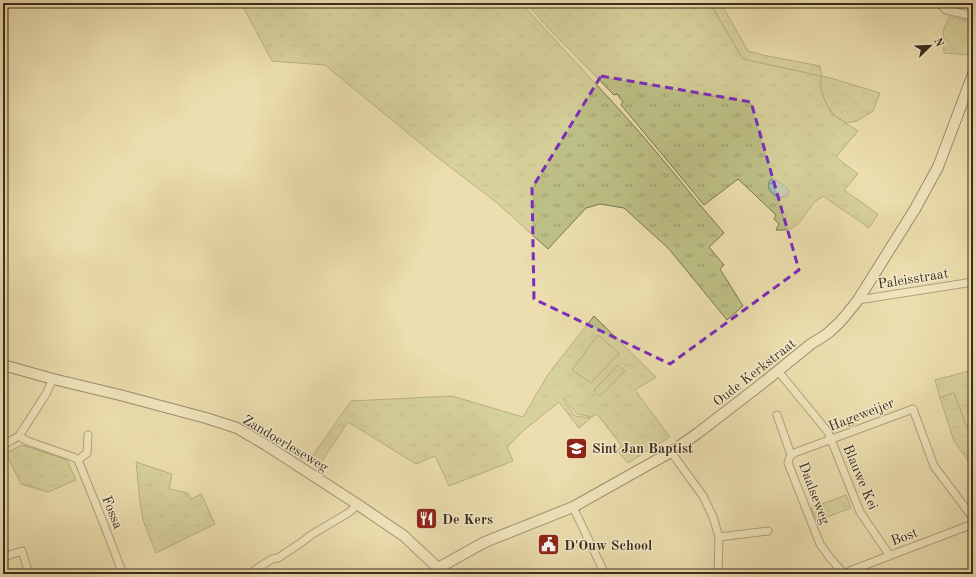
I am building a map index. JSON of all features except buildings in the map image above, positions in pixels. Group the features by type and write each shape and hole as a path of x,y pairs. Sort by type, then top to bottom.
{"street":[{"path":"940,3 946,10 973,16"},
{"name":"Oude Kerkstraat","path":"437,571 484,542 573,508 671,452 698,433 839,323 858,300 915,209 938,167 973,74"},
{"name":"Paleisstraat","path":"858,300 973,282"},
{"name":"Zandoerleseweg","path":"3,365 128,397 237,428 266,445 404,536 437,571"},
{"name":"Blauwe Kei","path":"778,371 828,432 860,512 890,556"},
{"path":"3,445 19,436 46,394 53,379"},
{"name":"Hageweijer","path":"791,455 912,409 934,466 973,518"},
{"name":"Daalseweg","path":"777,415 791,455 788,463 820,544 830,558 845,574"},
{"path":"19,436 27,441 78,460 87,453 88,435"},
{"path":"671,452 703,496 713,516 719,537 718,574"},
{"name":"Fossa","path":"78,460 123,574"},
{"path":"251,574 256,569 272,559 278,558 311,535 348,513 357,504"},
{"path":"573,508 605,574"},
{"name":"Bost","path":"845,574 973,524"},
{"path":"719,537 768,531"},
{"path":"3,557 22,551 28,571"}],"highlighted area":[{"path":"601,76 751,102 799,270 670,364 534,299 532,188"}],"green space":[{"path":"241,3 521,3 632,123 724,233 709,247 724,265 720,269 743,306 727,320 669,249 624,208 600,204 586,208 548,249 496,202 437,157 325,65 272,61"},
{"path":"526,3 686,3 690,8 703,3 710,3 743,59 822,76 821,90 832,114 858,131 836,157 858,174 844,190 878,214 869,228 823,196 814,203 794,227 784,230 776,230 779,224 774,219 776,215 738,179 704,205 621,105 623,102 617,94 614,95 553,33","holes":["775,180 787,188 779,198 769,189"]},
{"path":"710,3 721,3 748,51 820,66 822,76 880,93 873,111 857,121 846,123 833,114 826,103 821,90 821,76 743,59"},
{"path":"949,17 973,21 973,47 970,55 944,53 943,31"},
{"path":"594,316 656,377 635,390 670,437 628,463 617,450 622,446 597,414 592,417 577,414 564,398 563,399 575,416 591,418 579,428 559,402 523,431 508,446 513,461 449,486 435,456 416,464 348,422 320,464 311,458 351,401 452,396 523,417 549,373"},
{"path":"598,335 619,353 591,383 572,370"},
{"path":"618,365 625,371 600,396 594,390"},
{"path":"973,370 973,444 954,393 940,398 935,380"},
{"path":"954,393 973,444 973,468 954,441 940,398"},
{"path":"22,445 67,460 76,480 48,492 21,484 6,453"},
{"path":"136,462 172,474 169,489 188,493 191,499 201,494 215,524 156,553 143,520"},
{"path":"846,495 851,508 817,521 811,508"}],"water":[{"path":"771,179 779,182 789,191 787,196 775,196 769,190 768,186"}],"place":[{"name":"Sint Jan Baptist","path":"577,448"},
{"name":"De Kers","path":"427,519"},
{"name":"D'Ouw School","path":"549,545"}]}
